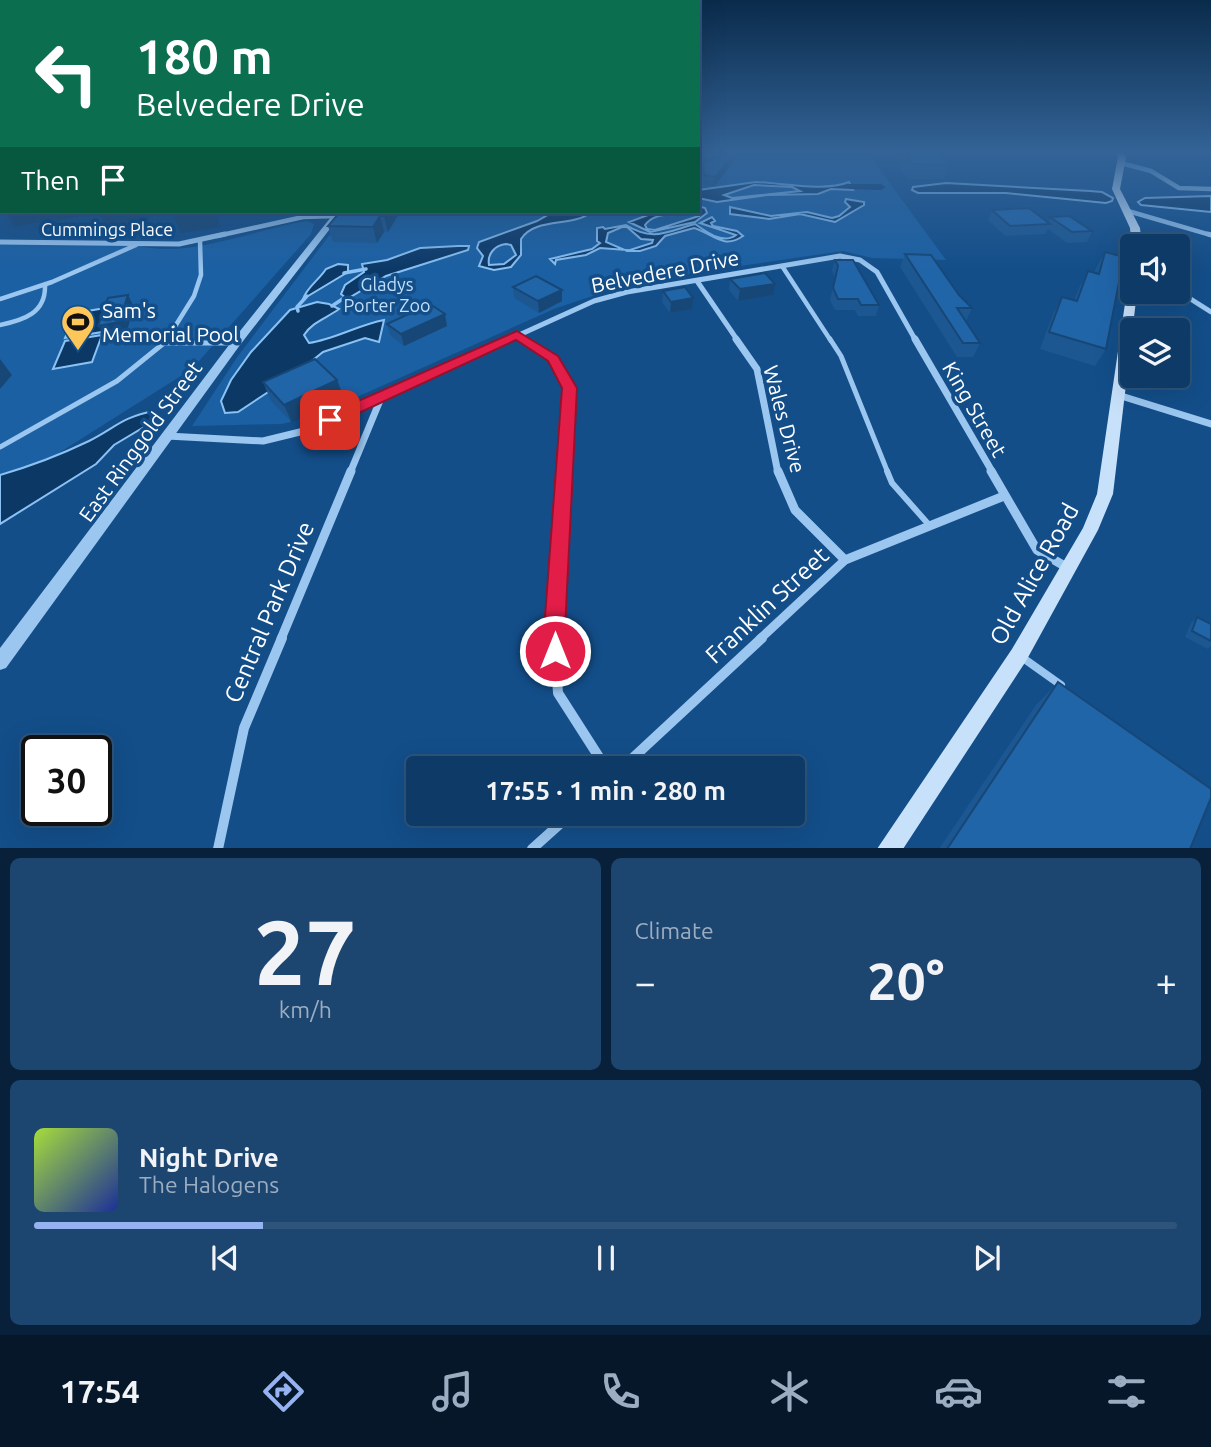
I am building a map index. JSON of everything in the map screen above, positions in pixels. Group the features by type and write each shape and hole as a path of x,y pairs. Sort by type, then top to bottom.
{"main road":[{"path":"1117,192 1128,211 1135,234"},
{"name":"Old Alice Road","path":"890,848 1018,655 1090,530 1105,494 1130,304"}],"street":[{"path":"1128,211 1211,235"},
{"name":"Cummings Place","path":"0,242 136,245 200,241 303,217 337,214"},
{"name":"East Ringgold Street","path":"0,662 236,343 337,214"},
{"name":"Belvedere Drive","path":"167,436 263,441 304,431 594,301 840,256 860,260"},
{"name":"King Street","path":"860,260 877,272 1037,550 1068,568"},
{"name":"Wales Drive","path":"697,281 757,369 778,472 795,510 845,560"},
{"path":"1190,299 1211,312"},
{"path":"517,335 553,359 569,388 554,630 558,693 598,756"},
{"path":"1118,395 1211,424"},
{"name":"Central Park Drive","path":"218,848 244,728 381,398"},
{"name":"Franklin Street","path":"635,756 845,560 1004,496"},
{"path":"533,848 558,826"}],"lane":[{"path":"0,447 117,381 164,343 194,296 201,275 200,241"},
{"path":"0,299 45,285 136,245"},
{"path":"782,266 841,356 892,483 930,526"},
{"path":"0,325 23,319 39,309 46,296 45,285"},
{"path":"164,343 236,343"},
{"path":"1018,655 1073,694"}],"green space":[{"name":"Gladys Porter Zoo","path":"700,192 896,192 946,260 872,258 843,251 699,272 616,288 554,309 312,417 282,424 192,426 238,356 345,214 700,214"},
{"path":"307,221 314,224 311,234 192,369 46,461 0,475 0,242 136,245 177,249 221,242"}],"shaded area":[{"path":"700,192 734,192 724,195 732,198 794,192 824,192 767,195 717,202 700,198"},
{"path":"915,192 1095,192 1113,198 1106,203 1006,193"},
{"path":"1211,196 1211,212 1141,205 1138,202 1145,198"},
{"path":"846,199 864,202 864,205 835,222 800,214 769,219 730,214 730,207 771,216 807,212 832,218 850,207 845,202"},
{"path":"700,207 705,208 707,213 695,222 650,232 629,222 651,214 671,214 650,220 645,225 647,229 655,230 699,216"},
{"path":"549,214 588,214 527,232 521,239 521,255 511,267 494,270 479,266 483,256 477,248 479,242","holes":["502,245 511,245 516,255 504,264 489,265 489,257 495,248"]},
{"path":"712,217 715,221 711,223 713,226 737,231 743,236 736,240 723,241 694,228 665,236 656,246 640,251 629,250 652,243 653,240 641,239 627,227 622,227 608,233 606,242 624,250 600,248 586,255 556,260 555,264 550,259 592,249 600,243 597,241 597,228 603,227 605,229 626,225 644,233 660,234 695,224 720,238 736,235 700,223"},
{"path":"469,246 468,250 386,276 347,299 341,294 345,285 364,272 362,264 387,260 420,248"},
{"path":"338,264 348,265 348,272 303,299 326,269"},
{"path":"317,302 339,309 307,331 304,335 309,343 384,320 379,342 365,338 323,352 297,373 238,412 225,413 221,401 231,380 251,352 290,310"},
{"name":"Sam's Memorial Pool","path":"111,307 102,332 65,338 76,313"},
{"name":"Sam's Memorial Pool","path":"102,335 92,362 53,369 65,341"},
{"path":"154,411 149,424 114,445 96,464 0,524 0,475 56,456 126,420"}],"building":[{"path":"1029,208 1050,224 1010,226 992,210"},
{"path":"338,214 386,214 380,216 373,227 328,226"},
{"path":"1069,216 1092,231 1072,232 1050,217"},
{"path":"1105,252 1120,256 1120,277 1106,349 1049,332 1062,297 1077,301 1088,271 1099,274"},
{"path":"905,254 931,255 959,295 972,308 957,308 980,343 963,343"},
{"path":"835,260 853,260 879,305 861,305 858,299 838,299 833,288 838,266"},
{"path":"765,273 775,284 740,289 730,279"},
{"path":"536,276 562,290 538,301 513,287"},
{"path":"685,287 693,298 671,302 663,291"},
{"path":"128,295 119,322 98,326 108,298"},
{"path":"430,304 445,314 401,334 387,324"},
{"path":"315,359 337,380 284,405 263,382"},
{"path":"1197,617 1211,624 1211,641 1192,631"},
{"path":"1058,682 1211,789 1211,798 1190,848 948,848"}],"waterway":[{"path":"344,273 366,269"},
{"path":"298,311 297,307 307,296"},
{"path":"332,306 344,298"}],"place":[{"name":"Sam's Memorial Pool","path":"78,352"}],"route":[{"path":"330,420 517,335 553,359 569,388 554,630 555,651"}]}
